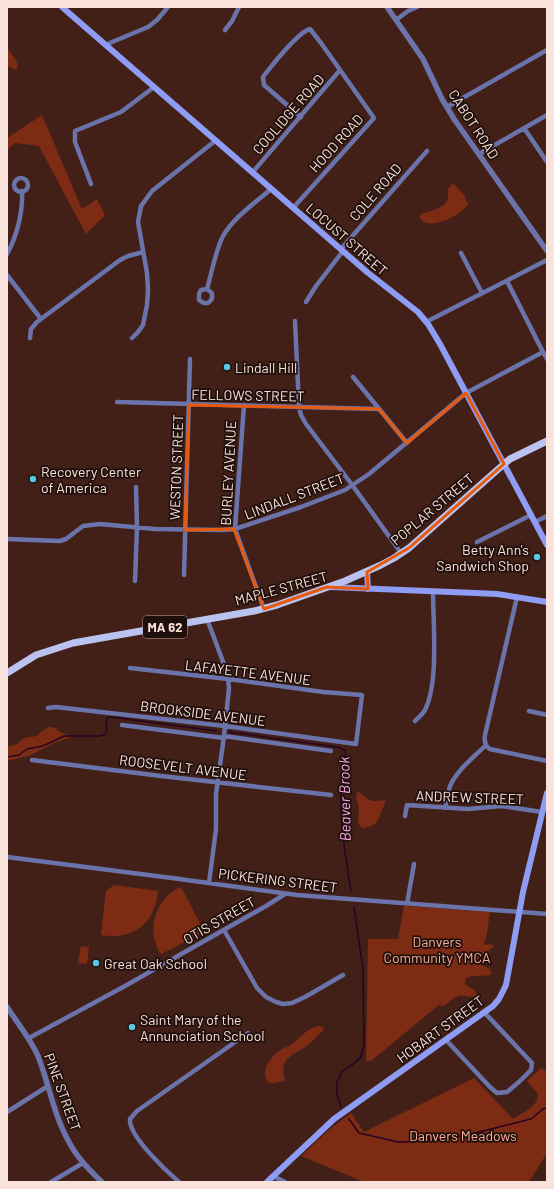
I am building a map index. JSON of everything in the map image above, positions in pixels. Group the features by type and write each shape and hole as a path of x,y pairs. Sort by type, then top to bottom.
{"main road":[{"name":"LOCUST STREET","path":"62,7 367,272 418,312 440,344 547,545"},
{"name":"POPLAR STREET","path":"327,587 367,572 409,548 510,459 547,441"},
{"path":"367,572 368,588"},
{"name":"MAPLE STREET","path":"7,673 36,655 73,643 264,608 283,603 327,587 475,593 517,597 547,602"},
{"name":"HOBART STREET","path":"267,1182 334,1119 497,1002 506,985 532,854 547,793"}],"street":[{"path":"105,45 148,27 157,20 168,7"},
{"path":"225,30 232,21 239,7"},
{"name":"CABOT ROAD","path":"387,7 423,59 447,107 547,252"},
{"path":"396,20 408,11 417,7"},
{"path":"301,117 264,85 263,77 266,73 294,40 310,29 340,70"},
{"path":"447,107 547,50"},
{"name":"COOLIDGE ROAD","path":"252,173 340,70"},
{"name":"HOOD ROAD","path":"293,208 374,118 340,70"},
{"path":"91,184 75,142 75,131 116,115 154,87"},
{"path":"479,154 547,115"},
{"path":"524,128 547,162"},
{"path":"132,338 143,325 146,313 148,285 138,222 139,212 144,201 156,189 215,140"},
{"name":"COLE ROAD","path":"306,302 342,250 427,150"},
{"path":"207,289 220,244 227,230 234,221 271,189"},
{"path":"7,254 20,218 22,191"},
{"path":"30,338 32,327 41,319 120,260 142,252"},
{"path":"461,253 482,293"},
{"path":"426,322 547,260"},
{"path":"7,275 41,319"},
{"path":"507,281 547,359"},
{"path":"295,321 299,407 301,415 306,424 401,553"},
{"name":"LINDALL STREET","path":"7,538 60,541 66,539 83,526 100,524 137,528 222,530 235,528 301,507 353,486 466,393 543,352"},
{"name":"WESTON STREET","path":"184,575 188,479 190,359"},
{"path":"353,377 407,443"},
{"name":"FELLOWS STREET","path":"117,402 379,409"},
{"name":"BURLEY AVENUE","path":"244,406 235,528 264,608"},
{"path":"135,581 137,528 136,487"},
{"path":"477,542 531,515"},
{"path":"535,522 547,516"},
{"path":"415,721 425,711 434,670 433,591"},
{"path":"517,597 484,739 486,745 490,749 547,761"},
{"path":"207,619 228,679 229,688 218,783 216,829 209,883"},
{"name":"LAFAYETTE AVENUE","path":"130,668 323,692 362,695 356,744"},
{"name":"BROOKSIDE AVENUE","path":"48,708 56,707 225,726 356,744"},
{"path":"529,711 547,715"},
{"name":"BROOKSIDE AVENUE","path":"122,725 331,751"},
{"path":"445,808 450,786 460,770 486,745"},
{"name":"ROOSEVELT AVENUE","path":"32,760 218,783 331,795"},
{"name":"ANDREW STREET","path":"405,816 407,805 468,809 502,806 542,812"},
{"name":"PICKERING STREET","path":"7,857 285,894 547,914"},
{"path":"407,904 414,864"},
{"name":"OTIS STREET","path":"268,891 272,897 272,902"},
{"name":"OTIS STREET","path":"29,1038 125,986 285,894"},
{"path":"224,930 257,988 266,997 276,1002 283,1004 292,1003 306,997 344,975"},
{"name":"PINE STREET","path":"8,1011 29,1038 38,1056 64,1132 71,1147 83,1163 102,1182"},
{"path":"446,1040 497,1093 507,1092 531,1070 532,1063 484,1012"},
{"path":"179,1182 162,1167 143,1145 131,1127 130,1119 137,1111 248,1032"},
{"path":"7,1112 48,1086"},
{"path":"50,1182 83,1163"},
{"path":"273,1176 285,1182"}],"highlighted area":[{"path":"466,393 504,464 409,548 367,572 368,589 327,587 264,609 234,529 185,530 189,405 379,409 407,443"}],"green space":[{"path":"7,46 17,64 18,67 16,70 7,66"},
{"path":"42,115 82,209 97,199 105,215 86,234 39,146 15,143 7,150 7,138"},
{"path":"454,184 464,195 468,204 465,208 456,215 438,223 426,223 423,221 420,218 420,215 444,205 447,201 448,189"},
{"path":"49,727 53,727 71,737 54,743 31,755 7,761 7,747 17,744 24,738 37,736"},
{"path":"358,791 365,798 370,800 385,800 379,819 373,825 363,828 359,825 358,820 359,808 356,797"},
{"path":"114,885 158,891 156,902 147,921 133,932 113,936 101,935 106,891"},
{"path":"181,887 202,927 201,934 161,954 156,945 154,935 153,926 155,916 165,899 172,892"},
{"name":"Danvers Community YMCA","path":"404,906 490,912 484,945 490,944 494,946 481,956 479,961 481,965 490,969 492,974 485,976 472,976 465,979 465,984 475,991 477,995 471,997 458,996 442,1007 440,1004 371,1061 366,1061 368,939 398,939"},
{"path":"81,946 89,947 87,964 78,963"},
{"path":"314,1027 323,1027 324,1029 308,1045 292,1055 285,1062 283,1073 285,1081 273,1083 268,1082 265,1073 266,1068 274,1055 292,1044"},
{"name":"Danvers Meadows","path":"541,1068 547,1072 547,1153 529,1182 364,1182 301,1156 330,1129 351,1113 364,1132 474,1078 513,1119 529,1109 536,1102 538,1094 527,1081"}],"waterway":[{"name":"Beaver Brook","path":"7,757 19,755 27,749 43,746 64,736 104,735 107,731 107,718 111,717 216,731"},
{"name":"Beaver Brook","path":"229,732 337,747 345,750 346,760 341,792 341,817 351,891"},
{"name":"Beaver Brook","path":"341,1107 337,1095 337,1082 342,1071 361,1057 364,1044 363,969 354,907"},
{"name":"Beaver Brook","path":"349,1119 359,1133 398,1142 433,1141 475,1133 531,1119 543,1109 547,1108"}],"place":[{"name":"Lindall Hill","path":"227,367"},
{"name":"Recovery Center of America","path":"33,479"},
{"name":"Betty Ann's Sandwich Shop","path":"537,557"},
{"name":"Great Oak School","path":"96,963"},
{"name":"Saint Mary of the Annunciation School","path":"132,1027"}]}
